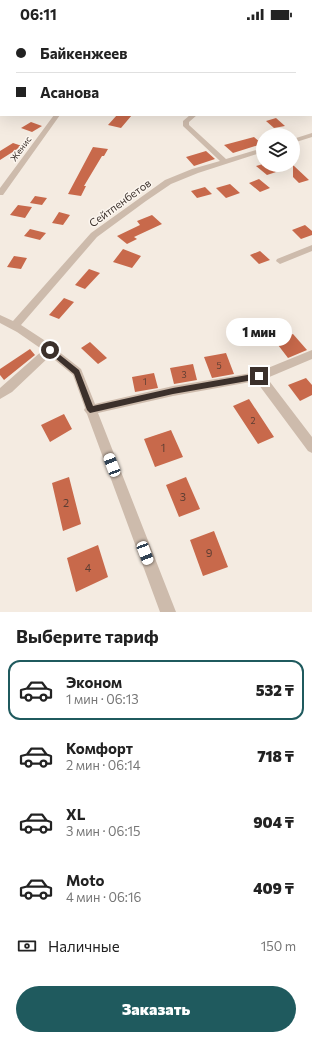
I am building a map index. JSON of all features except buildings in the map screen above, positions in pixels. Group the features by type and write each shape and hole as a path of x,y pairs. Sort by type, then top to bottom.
{"street":[{"name":"Женис","path":"0,193 55,116"},
{"path":"193,116 186,121 186,126 225,162"},
{"path":"300,139 312,136"},
{"name":"Сейтпенбетов","path":"14,325 94,235 168,182 195,170 256,152"},
{"path":"280,261 312,248"},
{"path":"0,319 14,325 50,350 77,372 90,410 168,612"},
{"path":"0,394 8,389 50,350"},
{"path":"90,410 173,391 259,376 312,354"},
{"path":"259,376 312,447"}],"route":[{"path":"50,350 77,372 90,410 173,391 259,376"}]}
